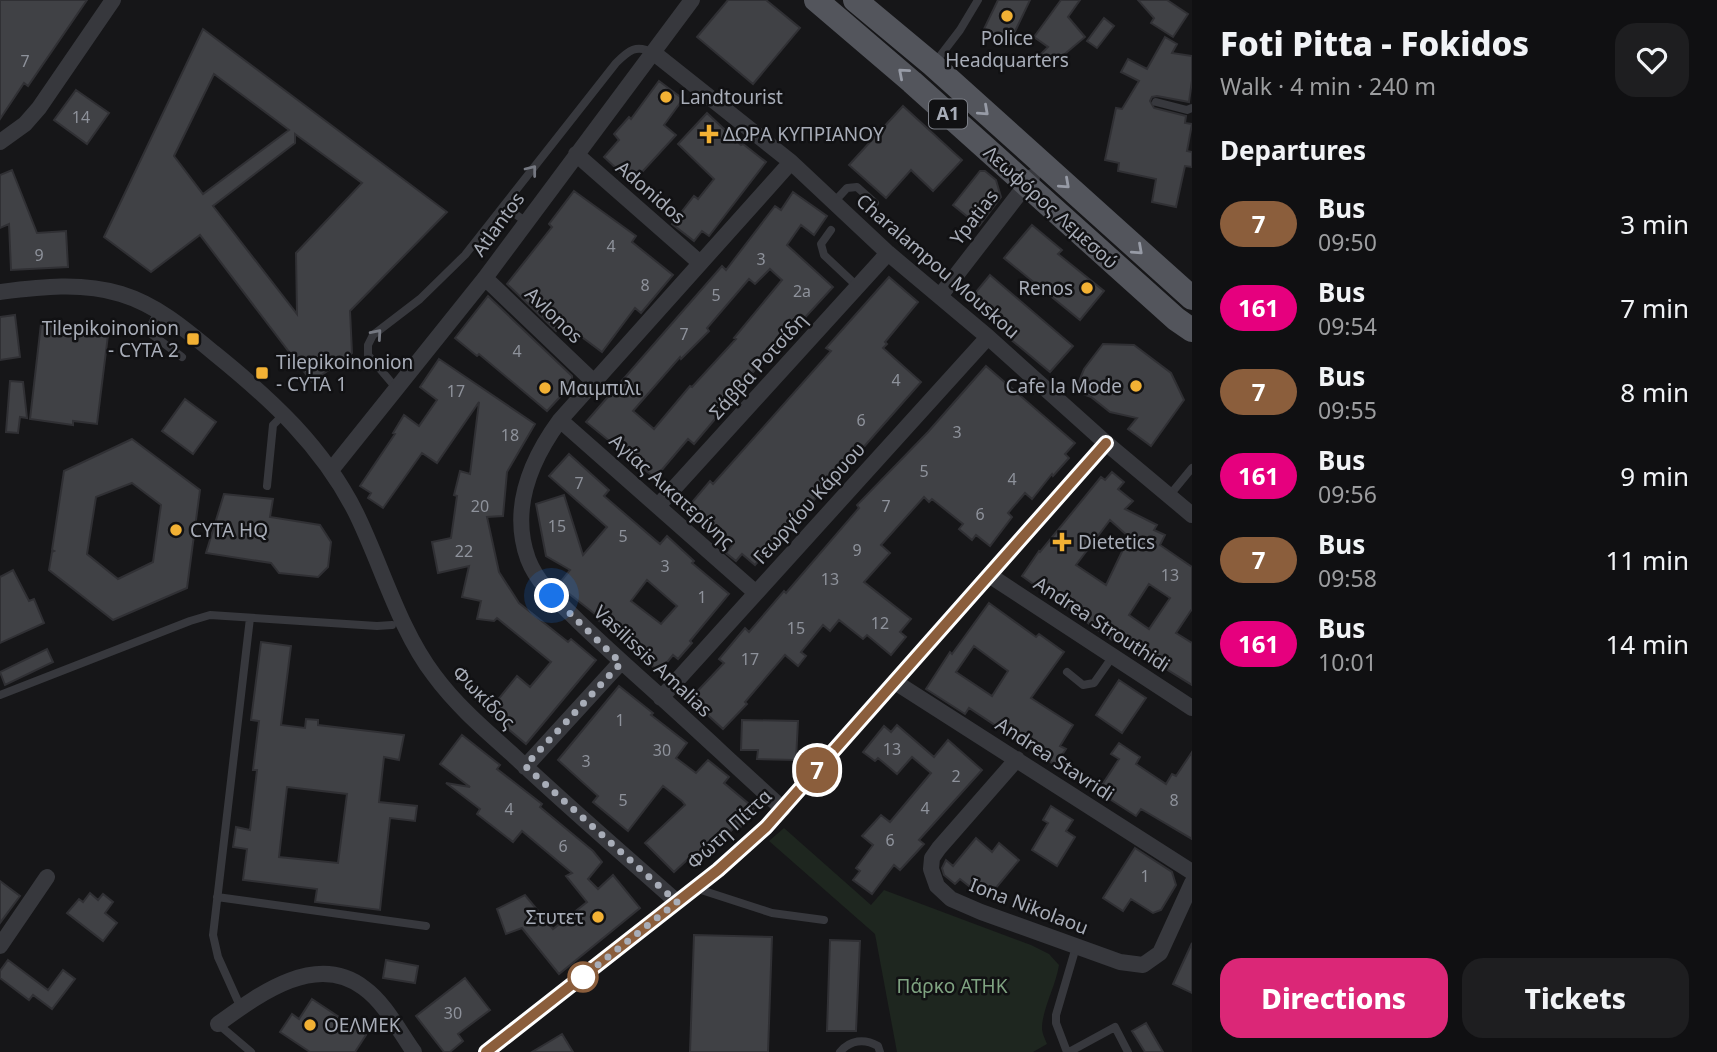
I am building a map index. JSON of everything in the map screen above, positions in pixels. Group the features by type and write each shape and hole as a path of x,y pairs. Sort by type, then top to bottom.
{"main road":[{"name":"Λεωφόρος Λεμεσού","path":"816,0 912,82 1176,319 1192,330"},
{"name":"Λεωφόρος Λεμεσού","path":"855,0 933,65 1192,299"}],"street":[{"path":"0,142 25,124 39,108 113,0"},
{"name":"Atlantos","path":"332,469 485,278 692,0"},
{"name":"Charalampou Mouskou","path":"654,53 791,162 1106,443 1192,515"},
{"name":"Adonidos","path":"576,154 699,262"},
{"name":"Vasilissis Amalias","path":"783,809 621,663 552,596 529,561 523,539 522,511 532,465 560,420 791,162"},
{"name":"Ypatias","path":"940,296 965,255 1042,164"},
{"name":"Σάββα Ροτσίδη","path":"658,506 858,286 894,252"},
{"name":"Avlonos","path":"485,278 594,383"},
{"name":"Φωκίδος","path":"0,292 78,286 121,295 159,310 270,398 332,469 361,524 404,624 433,674 456,702 677,902"},
{"name":"Γεωργίου Κάρυου","path":"662,698 988,337"},
{"name":"Αγίας Αικατερίνης","path":"560,420 755,593"},
{"name":"Φώτη Πίττα","path":"491,1050 718,870 783,809 1106,443"},
{"name":"Andrea Strouthidi","path":"989,575 1192,708"},
{"path":"525,766 621,663"},
{"name":"Andrea Stavridi","path":"895,682 1192,872"},
{"name":"Iona Nikolaou","path":"1017,759 932,858 933,878 943,893 965,906 1076,947 1120,962 1143,965 1160,953 1192,883"},
{"path":"0,946 47,877"},
{"path":"218,1024 284,983 305,975 336,974 363,987 375,997 414,1052"}],"lane":[{"path":"933,65 960,30 978,0"},
{"path":"397,389 368,355 368,345 373,335 420,299 465,255 616,63 630,49 639,47 654,53"},
{"path":"1156,102 1187,110 1192,108"},
{"path":"834,202 847,188 857,187 875,203"},
{"path":"504,206 525,221"},
{"path":"831,230 821,244 824,255 858,286"},
{"path":"159,310 149,329 150,333 182,357"},
{"path":"267,486 273,425 284,414"},
{"path":"1169,496 1192,468"},
{"path":"0,695 209,615 392,625"},
{"path":"241,1008 214,946 217,897 250,618"},
{"path":"1067,672 1083,685 1094,683 1113,656"},
{"path":"695,888 772,913 824,920"},
{"path":"217,897 426,926"},
{"path":"1076,947 1056,1015 1056,1023 1068,1052 1115,1027 1128,1052"},
{"path":"218,1024 251,1052"},
{"path":"840,1052 851,1042 869,1040 878,1046 880,1052"}],"green space":[{"name":"Πάρκο ΑΤΗΚ","path":"784,828 871,905 884,890 1049,954 1059,965 1043,1021 1042,1032 1047,1044 1033,1052 897,1052 875,934 769,841"}],"building":[{"path":"0,0 87,0 28,86 24,83 0,119"},
{"path":"728,0 766,0 800,28 753,84 697,37"},
{"name":"Police Headquarters","path":"998,0 1030,0 1009,44 983,31"},
{"path":"1061,0 1080,0 1068,17 1085,37 1048,68 1038,57 1048,47 1034,37"},
{"path":"1138,0 1167,0 1188,14 1173,37 1151,23 1154,18"},
{"path":"1104,18 1114,26 1097,48 1087,41"},
{"path":"203,29 447,212 350,311 352,353 312,382 200,235 151,272 104,237","holes":["214,74 289,130 203,194 174,156","295,134 362,183 296,253 297,314 213,206 295,143"]},
{"path":"1165,37 1177,44 1172,53 1192,56 1189,102 1157,96 1150,101 1154,108 1186,116 1185,123 1192,124 1187,151 1192,152 1192,167 1185,166 1176,207 1152,202 1156,179 1118,171 1119,163 1105,160 1116,108 1122,109 1139,81 1121,72 1128,59 1147,69"},
{"path":"659,81 683,99 664,125 676,135 632,183 604,157 619,140 614,134 629,117 631,119"},
{"path":"76,90 109,113 87,144 54,120"},
{"path":"903,106 962,160 933,191 911,170 886,198 849,165"},
{"path":"707,113 741,145 766,162 709,236 702,231 694,241 672,224 694,196 698,199 714,179 678,144"},
{"path":"12,170 37,233 66,231 68,267 11,270 9,224 0,228 0,175"},
{"path":"980,171 985,171 996,180 1001,197 979,226 953,205"},
{"path":"574,191 636,236 632,242 673,275 641,313 635,308 602,352 563,323 556,331 507,284 552,227 549,224"},
{"path":"793,192 827,216 814,235 801,225 787,245 833,287 801,322 798,320 772,353 767,349 752,367 755,370 718,410 721,412 694,444 688,439 655,478 586,422 722,266 726,270 775,206 781,210","holes":["770,269 782,280 734,338 736,339 692,387 690,386 654,429 633,411 680,357 681,359 709,331 707,328 749,279 755,284"]},
{"path":"1032,225 1062,250 1058,254 1104,291 1080,320 1004,258"},
{"path":"990,275 1073,346 1050,372 1009,338 1013,333 971,298"},
{"path":"889,277 918,302 883,348 921,382 825,491 823,489 755,565 742,554 736,561 726,553 733,544 688,507 710,481 713,484 831,351 826,348"},
{"path":"488,296 572,376 572,384 547,411 479,354 477,356 455,338"},
{"path":"15,315 20,357 0,360 0,317"},
{"path":"41,324 108,335 97,424 73,421 73,425 30,419"},
{"path":"1103,344 1134,345 1171,373 1184,400 1151,446 1128,429 1137,418 1110,412 1091,397 1075,391 1084,369"},
{"path":"439,359 535,424 507,472 503,516 487,517 499,572 519,603 568,642 571,639 596,660 526,744 488,712 517,676 530,687 551,662 497,618 494,621 477,619 481,601 462,597 469,566 438,573 432,542 451,538 457,496 454,495 460,471 470,474 479,402 437,463 422,453 383,508 368,498 371,493 360,486 395,434 393,433 404,415 419,426 437,400 420,387"},
{"path":"986,366 1075,443 1065,454 1069,458 1032,499 1025,493 1008,513 1012,517 990,546 976,535 972,540 959,529 963,524 932,499 929,502 924,497 881,545 890,553 864,582 911,619 900,632 906,637 891,655 867,635 863,639 839,620 830,631 823,625 801,652 806,656 798,666 785,655 745,702 747,704 723,729 690,699 724,663 719,659 745,628 749,632 784,591 786,593 859,508 857,505 928,432"},
{"path":"10,381 23,382 27,418 20,417 18,433 6,432"},
{"path":"185,399 216,422 193,454 162,431"},
{"name":"CYTA HQ","path":"132,439 200,490 187,588 113,620 49,570 64,471","holes":["132,483 161,505 153,562 118,579 87,554 96,497"]},
{"path":"569,454 609,490 604,496 660,544 667,536 694,561 692,563 729,594 678,659 673,655 659,672 633,650 638,644 612,624 608,628 598,620 600,618 558,585 570,570 546,556 536,504 564,495 583,555 607,527 549,476","holes":["647,580 677,606 661,624 631,601"]},
{"path":"1112,472 1124,482 1118,489 1133,501 1125,509 1157,525 1154,530 1165,535 1160,545 1192,567 1192,609 1176,633 1192,643 1192,685 1114,637 1112,640 1022,576 1039,551 1101,477 1105,480","holes":["1110,520 1129,537 1106,585 1076,565","1149,584 1170,598 1149,629 1129,615"]},
{"path":"224,494 273,499 270,517 320,525 331,542 328,567 318,577 279,573 271,563 206,553"},
{"path":"13,570 29,601 34,599 44,623 0,643 0,577"},
{"path":"989,603 1036,637 1039,634 1064,652 1031,698 1073,725 1060,746 1066,749 1055,765 969,708 965,714 926,689 950,652 952,654","holes":["974,646 1008,671 992,696 956,672"]},
{"path":"261,642 291,646 281,725 305,728 306,719 318,720 318,725 404,735 399,760 384,757 379,802 417,806 415,821 390,818 380,910 315,902 317,889 243,880 247,849 233,847 236,827 250,830 259,721 251,720","holes":["287,787 347,794 338,863 279,857"]},
{"path":"47,649 53,662 5,685 0,672"},
{"path":"1119,680 1146,698 1122,733 1096,715"},
{"path":"619,686 687,743 676,758 696,773 708,760 729,777 724,783 755,809 739,829 736,826 713,848 711,845 691,864 687,860 674,872 645,843 685,805 682,801 663,786 628,831 593,802 598,796 558,760"},
{"path":"742,720 798,721 796,760 757,759 758,750 741,750"},
{"path":"897,725 934,757 948,740 982,770 919,840 924,844 900,870 894,865 872,894 853,880 860,871 856,868 873,845 862,836 881,815 890,822 931,773 912,757 897,774 878,758 875,761 863,752 884,726 891,732"},
{"path":"462,735 500,765 497,769 542,804 540,807 593,851 602,862 588,879 598,889 613,875 640,908 559,974 522,928 506,934 497,909 525,895 553,929 587,902 566,876 572,873 522,831 513,842 477,814 480,809 446,783 470,787 440,764"},
{"path":"1119,743 1140,757 1136,764 1166,784 1172,774 1176,776 1192,752 1192,839 1141,809 1136,816 1105,796 1109,790 1102,785 1119,759 1111,754"},
{"path":"1051,806 1073,820 1066,831 1075,837 1057,866 1032,850 1048,823 1043,820"},
{"path":"976,838 992,852 999,843 1019,860 990,895 978,884 974,890 960,879 955,884 944,875 942,868 946,860 953,866"},
{"path":"1135,848 1172,872 1176,885 1161,910 1153,913 1131,899 1123,911 1103,898"},
{"path":"0,881 20,896 0,923"},
{"path":"90,893 98,900 103,894 113,902 105,913 117,923 103,941 67,913 79,899 83,902"},
{"path":"694,935 772,937 768,1052 690,1052"},
{"path":"830,940 860,941 856,1031 827,1031"},
{"path":"1192,943 1192,993 1173,984"},
{"path":"8,960 48,990 63,970 75,979 52,1009 33,995 29,1000 0,978 0,971"},
{"path":"386,960 418,966 415,983 383,978"},
{"path":"465,978 490,1010 458,1034 463,1041 450,1052 444,1052 416,1016"},
{"path":"312,999 366,1035 355,1052 310,1052 280,1032 292,1014 299,1019"},
{"path":"1146,1023 1163,1052 1145,1052 1132,1031"},
{"path":"562,1034 573,1052 532,1052"}],"bus line":[{"name":"7","path":"486,1052 632,940 766,827 1106,443"}],"place":[{"name":"Police Headquarters","path":"1007,16"},
{"name":"Landtourist","path":"666,97"},
{"name":"ΔΩΡΑ ΚΥΠΡΙΑΝΟΥ","path":"709,134"},
{"name":"Renos","path":"1087,288"},
{"name":"Tilepikoinonion - CYTA 2","path":"193,339"},
{"name":"Tilepikoinonion - CYTA 1","path":"262,373"},
{"name":"Cafe la Mode","path":"1136,386"},
{"name":"Μαιμπιλι","path":"545,388"},
{"name":"CYTA HQ","path":"176,530"},
{"name":"Dietetics","path":"1062,542"},
{"name":"Στυτετ","path":"598,917"},
{"name":"ΟΕΛΜΕΚ","path":"310,1025"}],"route":[{"path":"552,596 621,663 525,766 677,902 579,980 583,977"}]}
